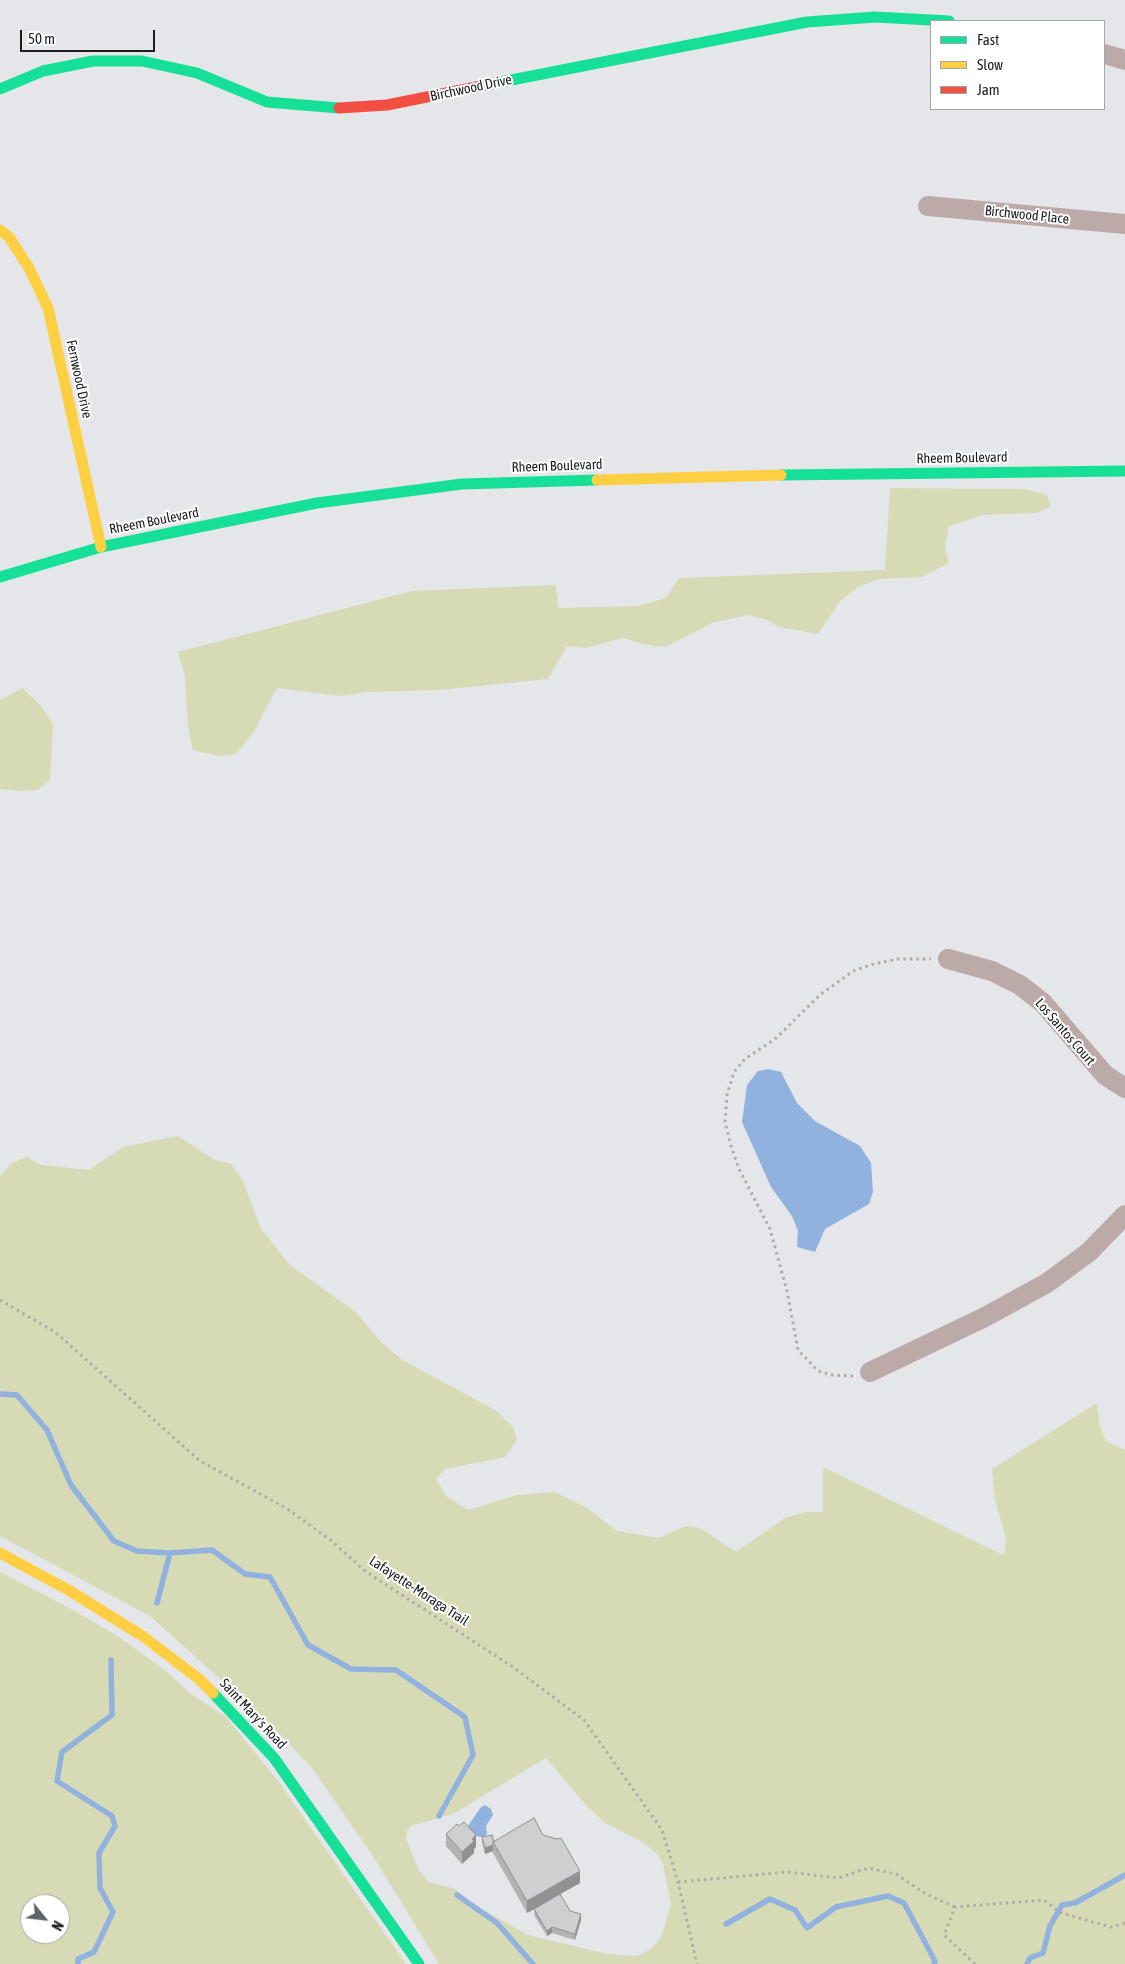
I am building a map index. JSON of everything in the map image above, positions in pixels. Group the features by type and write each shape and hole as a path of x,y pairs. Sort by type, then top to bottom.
{"street":[{"name":"Birchwood Drive","path":"0,89 44,71 93,61 142,61 196,73 267,102 330,109 387,106 807,22 876,17 931,20"},
{"path":"1105,54 1125,60"},
{"name":"Birchwood Place","path":"928,206 1125,224"},
{"name":"Fernwood Drive","path":"0,230 9,237 29,268 48,308 101,547"},
{"name":"Rheem Boulevard","path":"0,577 101,547 317,503 462,484 719,476 1125,471"},
{"name":"Los Santos Court","path":"948,959 992,971 1020,985 1043,1003 1105,1075 1125,1088"},
{"path":"870,1372 984,1317 1047,1283 1089,1252 1125,1215"},
{"name":"Saint Mary's Road","path":"0,1553 70,1591 144,1637 199,1679 230,1709 279,1766 419,1964"}],"path":[{"path":"870,1372 847,1377 818,1371 798,1350 787,1291 770,1228 739,1169 724,1122 727,1095 734,1072 745,1058 775,1039 822,994 854,971 897,959 948,959"},
{"name":"Lafayette-Moraga Trail","path":"0,1300 55,1332 200,1461 286,1508 333,1542 365,1571 512,1667 584,1720 662,1830 678,1882 697,1964"},
{"path":"678,1882 788,1872 838,1878 868,1868 896,1874 926,1894 955,1907 1044,1900 1061,1913 1110,1926 1125,1923"},
{"path":"955,1907 944,1935 975,1964"}],"green space":[{"path":"890,488 1025,489 1047,495 1051,506 1037,513 983,515 949,526 945,547 949,563 922,577 879,579 858,587 841,600 818,634 779,627 767,620 748,615 712,623 665,647 643,644 623,638 585,648 567,646 548,679 440,690 367,692 340,696 277,688 253,733 236,754 218,756 193,750 188,728 185,676 178,652 412,591 556,585 558,608 638,606 666,598 679,578 885,570"},
{"path":"22,688 41,706 53,724 50,780 37,790 0,789 0,700"},
{"path":"178,1136 215,1160 231,1164 243,1181 261,1229 290,1265 357,1313 380,1341 402,1360 497,1411 513,1427 517,1439 505,1457 445,1469 436,1479 446,1496 468,1510 517,1495 555,1492 587,1508 617,1531 659,1538 686,1526 700,1528 736,1552 785,1518 806,1512 823,1512 823,1467 1003,1555 1006,1538 995,1500 992,1469 1097,1403 1099,1424 1106,1441 1125,1450 1125,1964 439,1964 376,1861 313,1769 268,1722 150,1616 0,1536 0,1177 11,1163 27,1157 41,1165 89,1170 123,1147","holes":["546,1758 586,1805 604,1822 644,1843 658,1855 663,1864 671,1903 663,1932 658,1942 648,1951 637,1956 607,1954 528,1935 475,1905 455,1889 429,1882 419,1870 406,1839 407,1831 411,1826 453,1814"]},
{"path":"0,1572 75,1611 119,1637 166,1671 191,1694 226,1717 278,1781 406,1964 0,1964"}],"water":[{"path":"768,1069 781,1072 797,1103 815,1121 860,1146 871,1163 873,1192 869,1204 825,1229 815,1252 797,1247 798,1231 792,1216 771,1187 742,1122 747,1085 758,1071"},
{"path":"485,1805 491,1809 493,1815 486,1826 487,1834 483,1837 475,1836 468,1826 481,1807"}],"building":[{"path":"534,1818 543,1835 557,1839 561,1838 580,1871 527,1901 493,1842"},
{"path":"464,1822 476,1835 472,1839 474,1841 462,1852 446,1834 457,1824 459,1826"},
{"path":"492,1835 493,1845 485,1848 482,1837"},
{"path":"560,1894 570,1911 581,1914 575,1934 552,1927 547,1931 534,1909"}],"waterway":[{"path":"0,1394 17,1395 47,1430 71,1485 114,1541 137,1551 170,1553 212,1550 245,1574 270,1577 308,1645 351,1669 396,1670 465,1717 473,1755 439,1816"},
{"path":"157,1603 170,1553"},
{"path":"78,1964 78,1959 94,1952 113,1912 100,1888 99,1853 115,1826 112,1816 57,1781 62,1752 112,1715 111,1660"},
{"path":"1027,1964 1030,1958 1043,1953 1050,1926 1062,1905 1075,1903 1125,1875"},
{"path":"457,1895 497,1923 533,1964"},
{"path":"726,1924 770,1899 795,1910 807,1928 836,1907 888,1896 904,1903 935,1961 934,1964"}],"traffic: fast":[{"path":"491,84 807,22 875,17 930,20"},
{"path":"0,89 43,71 93,61 142,61 197,73 267,102 339,108"},
{"path":"781,475 1125,471"},
{"path":"0,577 101,547 317,503 462,484 597,480"},
{"path":"213,1693 274,1758 419,1964"}],"traffic: slow":[{"path":"0,230 9,237 29,268 48,308 101,547"},
{"path":"597,480 781,475"},
{"path":"0,1553 70,1591 144,1637 199,1679 213,1693"}],"traffic: jam":[{"path":"339,108 387,105 491,84"}]}
